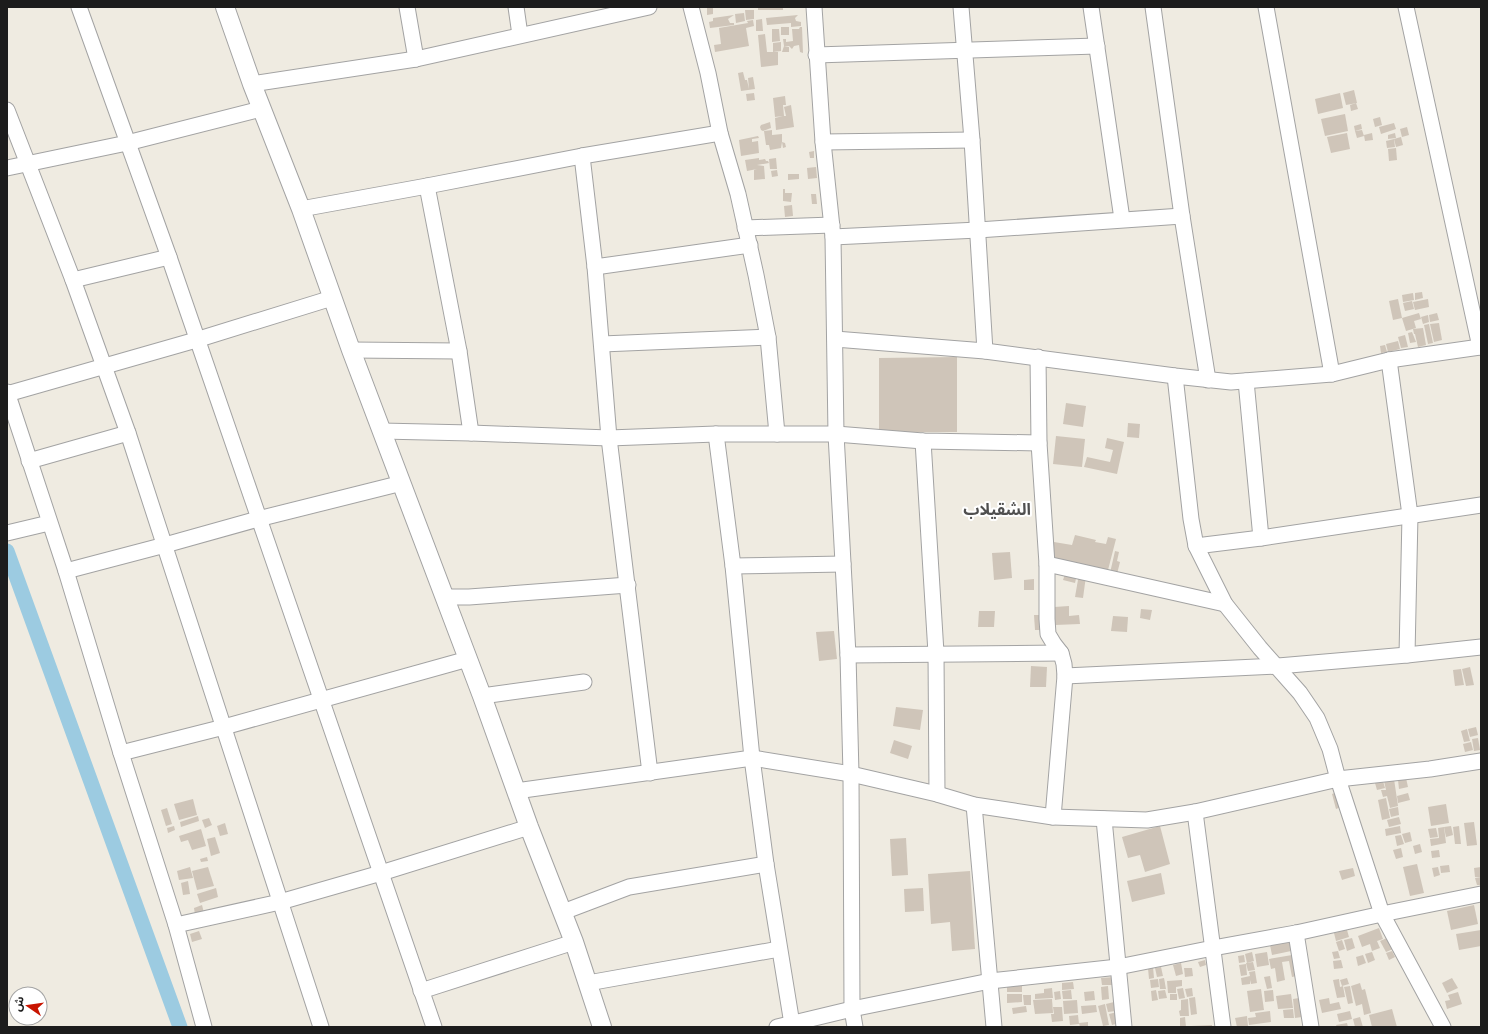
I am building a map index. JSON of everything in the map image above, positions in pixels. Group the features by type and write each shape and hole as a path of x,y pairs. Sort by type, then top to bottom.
{"street":[{"path":"79,7 168,257 434,1027"},
{"path":"225,7 261,109 300,209 381,431 482,696 529,827 574,942 602,1027"},
{"path":"407,7 416,59"},
{"path":"516,7 520,35"},
{"path":"252,84 416,59 649,7"},
{"path":"691,7 708,72 720,133 738,194 750,245 768,337 777,434"},
{"path":"814,7 816,55 832,231 836,434 848,655 852,1009 855,1027"},
{"path":"962,7 985,351"},
{"path":"1091,7 1122,219"},
{"path":"1153,7 1182,216 1208,380"},
{"path":"1266,7 1332,374"},
{"path":"835,339 985,351 1231,382 1332,374 1389,360 1480,347 1406,7"},
{"path":"816,55 1097,46"},
{"path":"7,168 127,143 261,109"},
{"path":"7,110 73,280 128,434 321,1027"},
{"path":"300,209 582,156 720,133"},
{"path":"823,142 972,140"},
{"path":"582,156 595,267 609,438 650,773"},
{"path":"427,186 459,351 471,433"},
{"path":"746,228 832,231 978,230 1182,216"},
{"path":"595,267 750,245"},
{"path":"73,280 168,257"},
{"path":"204,1027 176,925 121,753 66,571 7,393 196,340 332,298"},
{"path":"602,344 768,337"},
{"path":"351,350 459,351"},
{"path":"1038,357 1038,443 1047,564 1046,619 1048,634 1061,653 1065,676 1053,817"},
{"path":"1389,360 1410,515 1407,655"},
{"path":"1175,376 1191,519 1196,546 1225,604 1260,648 1278,666 1300,693 1317,718 1330,749 1338,779 1382,914 1443,1027"},
{"path":"1246,381 1261,538"},
{"path":"381,431 609,438 716,434 836,434 924,441 1038,443"},
{"path":"29,461 128,434"},
{"path":"716,434 733,566 752,758 766,864 792,1024"},
{"path":"924,441 936,653 937,794"},
{"path":"66,571 258,519 402,483"},
{"path":"1196,546 1261,538 1481,505"},
{"path":"7,533 49,523"},
{"path":"733,566 843,564"},
{"path":"1047,564 1225,604"},
{"path":"444,597 469,597 628,585"},
{"path":"1065,676 1278,666 1481,647"},
{"path":"848,655 1061,653"},
{"path":"121,753 224,727 468,659"},
{"path":"482,696 584,682"},
{"path":"516,790 752,758 850,774 937,794 974,805 1053,817 1147,820 1195,812 1338,779 1430,769 1481,761"},
{"path":"974,805 994,1027"},
{"path":"1195,812 1223,1027"},
{"path":"1104,819 1124,1027"},
{"path":"176,925 280,902 381,873 529,827"},
{"path":"562,912 629,887 766,864"},
{"path":"777,1027 852,1009 990,981 1118,967 1213,948 1296,934 1382,914 1481,894"},
{"path":"1296,934 1311,1027"},
{"path":"421,991 574,942"},
{"path":"588,983 779,949"}],"building":[{"path":"707,7 713,7 713,14 707,15"},
{"path":"758,7 783,7 783,10 758,10"},
{"path":"745,10 754,10 754,19 746,20"},
{"path":"744,13 745,21 736,23 735,14"},
{"path":"734,15 728,19 730,23 734,23 734,25 710,28 709,22 713,21 713,18"},
{"path":"798,15 795,18 796,21 801,22 801,26 791,27 791,23 767,25 766,18"},
{"path":"762,19 763,31 756,31 756,20"},
{"path":"753,20 754,26 746,28 749,46 715,52 714,45 721,44 719,28 748,23 747,21"},
{"path":"781,27 789,27 789,35 781,35"},
{"path":"802,27 803,53 800,52 799,45 794,46 792,49 789,46 784,46 783,39 786,39 786,42 793,41 792,29 799,29"},
{"path":"772,29 779,29 780,41 772,42"},
{"path":"765,34 767,52 778,52 778,65 761,67 758,35"},
{"path":"781,42 781,51 773,52 773,43"},
{"path":"784,46 789,47 789,52 782,52"},
{"path":"743,72 749,89 748,78 753,77 755,89 741,91 738,73"},
{"path":"1354,90 1357,103 1346,105 1343,93"},
{"path":"754,93 755,100 747,101 746,94"},
{"path":"1340,93 1343,108 1318,114 1315,99"},
{"path":"785,96 786,105 783,105 784,116 786,116 784,107 791,105 794,127 776,130 775,118 783,116 775,117 773,98"},
{"path":"1356,103 1358,109 1351,111 1350,105"},
{"path":"1345,114 1348,131 1325,136 1321,119"},
{"path":"1380,117 1382,125 1375,127 1373,119"},
{"path":"770,122 771,128 763,131 761,130 761,125"},
{"path":"1394,123 1396,129 1381,134 1379,127"},
{"path":"1361,124 1362,129 1355,131 1354,126"},
{"path":"1407,127 1409,135 1402,137 1400,129"},
{"path":"772,130 772,135 782,134 781,148 770,150 769,145 766,145 764,131"},
{"path":"1362,130 1364,136 1357,138 1355,131"},
{"path":"1347,133 1350,149 1331,153 1327,137"},
{"path":"1372,133 1373,140 1365,141 1364,135"},
{"path":"1395,133 1396,138 1388,139 1388,135"},
{"path":"758,136 759,138 752,139 752,142 758,141 759,153 741,156 739,140"},
{"path":"1401,137 1403,145 1396,147 1394,139"},
{"path":"1394,139 1395,147 1387,148 1386,141"},
{"path":"782,142 785,143 786,147 783,148"},
{"path":"1396,148 1397,160 1389,161 1388,149"},
{"path":"814,151 814,158 810,158 809,152"},
{"path":"759,158 759,160 765,159 769,163 757,165 764,166 765,179 754,180 754,170 757,169 747,171 745,160"},
{"path":"776,158 777,169 770,169 769,159"},
{"path":"816,167 817,178 808,179 807,168"},
{"path":"777,170 778,176 772,177 771,171"},
{"path":"788,174 799,174 799,179 788,180"},
{"path":"783,189 785,189 785,193 792,193 791,202 783,201"},
{"path":"811,194 816,194 817,204 812,204"},
{"path":"792,205 793,216 785,217 784,206"},
{"path":"1422,292 1423,298 1415,300 1415,293"},
{"path":"1413,293 1414,300 1403,302 1402,295"},
{"path":"1398,299 1402,318 1393,320 1389,301"},
{"path":"1428,299 1429,307 1415,310 1413,302"},
{"path":"1412,301 1414,309 1405,311 1403,303"},
{"path":"1419,313 1421,319 1414,321 1416,328 1406,331 1402,318"},
{"path":"1437,313 1439,320 1430,322 1429,315"},
{"path":"1428,315 1429,322 1423,324 1421,317"},
{"path":"1439,323 1442,340 1434,342 1430,324"},
{"path":"1429,324 1433,343 1428,344 1424,325"},
{"path":"1423,328 1426,345 1418,347 1413,329"},
{"path":"1412,332 1416,342 1410,343 1408,333"},
{"path":"1405,335 1408,347 1401,348 1398,337"},
{"path":"1398,341 1400,349 1388,352 1386,344"},
{"path":"1385,345 1387,352 1381,353 1380,346"},
{"path":"957,357 957,432 879,432 879,358"},
{"path":"1066,403 1086,406 1083,427 1063,424"},
{"path":"1128,423 1140,424 1139,438 1127,437"},
{"path":"1056,436 1085,439 1082,467 1053,464"},
{"path":"1107,438 1124,442 1117,474 1084,467 1087,457 1110,462 1113,450 1105,448"},
{"path":"1075,535 1106,544 1108,537 1116,539 1108,570 1054,558 1054,542 1072,545"},
{"path":"1115,551 1119,552 1117,561 1120,562 1117,574 1110,573"},
{"path":"1010,552 1012,578 994,580 992,553"},
{"path":"1066,571 1077,574 1075,583 1063,580"},
{"path":"1079,574 1086,576 1083,598 1075,597"},
{"path":"1034,579 1034,590 1024,590 1024,580"},
{"path":"1069,606 1069,616 1079,615 1080,624 1055,625 1054,607"},
{"path":"1141,609 1152,610 1150,620 1140,618"},
{"path":"979,611 995,611 994,627 978,627"},
{"path":"1034,615 1045,615 1046,630 1035,630"},
{"path":"1113,616 1128,617 1127,632 1111,631"},
{"path":"834,631 837,659 819,661 816,632"},
{"path":"1031,666 1047,667 1046,687 1030,687"},
{"path":"1470,667 1474,685 1466,686 1462,669"},
{"path":"1461,669 1464,685 1455,686 1453,670"},
{"path":"896,707 923,710 920,730 893,726"},
{"path":"1476,727 1478,735 1470,737 1468,729"},
{"path":"1467,729 1470,741 1464,742 1461,731"},
{"path":"1478,738 1480,750 1474,751 1472,739"},
{"path":"894,740 912,746 908,759 890,753"},
{"path":"1471,742 1473,750 1465,752 1463,744"},
{"path":"1406,778 1408,787 1399,789 1398,780"},
{"path":"1394,779 1398,806 1390,808 1387,796 1383,797 1381,790 1386,790 1384,781"},
{"path":"1383,781 1385,788 1377,790 1375,783"},
{"path":"1337,792 1341,807 1336,809 1332,794"},
{"path":"1408,793 1410,800 1398,803 1397,796"},
{"path":"1386,798 1390,818 1382,820 1378,800"},
{"path":"193,799 197,815 179,820 174,804"},
{"path":"1446,804 1449,823 1431,826 1428,807"},
{"path":"1398,807 1399,815 1391,817 1389,809"},
{"path":"167,808 172,824 166,826 161,810"},
{"path":"198,816 199,821 181,827 180,822"},
{"path":"1399,817 1401,824 1389,827 1387,820"},
{"path":"209,818 212,825 205,828 202,820"},
{"path":"1474,822 1477,845 1467,846 1464,823"},
{"path":"225,823 228,834 220,836 217,826"},
{"path":"174,826 175,830 168,833 167,828"},
{"path":"1160,826 1170,864 1145,872 1140,855 1128,858 1122,837"},
{"path":"1400,826 1401,833 1386,836 1385,829"},
{"path":"1451,826 1453,835 1446,837 1444,827"},
{"path":"1459,826 1461,844 1455,844 1453,827"},
{"path":"1444,827 1446,843 1431,846 1430,839 1439,838 1438,828"},
{"path":"1436,828 1438,837 1430,838 1428,829"},
{"path":"201,829 206,846 192,850 188,840 181,842 179,836"},
{"path":"1410,832 1412,841 1405,843 1402,834"},
{"path":"1401,835 1404,844 1397,846 1395,836"},
{"path":"215,837 220,853 211,856 207,839"},
{"path":"906,838 908,875 892,876 890,839"},
{"path":"1420,844 1422,852 1415,854 1413,846"},
{"path":"1401,848 1403,857 1396,859 1393,850"},
{"path":"1439,850 1440,857 1432,858 1431,851"},
{"path":"207,857 208,861 201,862 200,859"},
{"path":"1417,864 1424,893 1410,896 1403,867"},
{"path":"1449,865 1450,872 1441,873 1440,866"},
{"path":"190,867 193,878 179,880 177,871"},
{"path":"208,867 214,886 197,890 192,871"},
{"path":"1438,867 1440,875 1434,877 1432,868"},
{"path":"1481,867 1481,877 1475,877 1474,868"},
{"path":"1353,868 1355,876 1342,880 1339,871"},
{"path":"970,871 975,949 952,951 950,922 931,924 928,874"},
{"path":"1161,873 1165,894 1132,902 1127,881"},
{"path":"1481,877 1481,885 1477,885 1475,878"},
{"path":"188,881 190,894 183,895 181,883"},
{"path":"216,888 218,897 200,903 197,894"},
{"path":"923,888 924,911 905,912 904,889"},
{"path":"202,905 204,913 195,915 194,908"},
{"path":"1474,905 1478,924 1451,930 1447,911"},
{"path":"1379,928 1383,939 1377,941 1380,948 1372,951 1370,944 1362,947 1358,936"},
{"path":"1347,930 1349,937 1336,941 1334,933"},
{"path":"1481,930 1481,946 1459,950 1456,934"},
{"path":"199,931 202,939 192,942 190,934"},
{"path":"1352,938 1355,948 1347,951 1344,940"},
{"path":"1387,938 1393,949 1386,952 1380,941"},
{"path":"1342,940 1345,949 1339,951 1336,942"},
{"path":"1294,941 1296,950 1272,955 1270,945"},
{"path":"1338,951 1340,958 1334,959 1332,952"},
{"path":"1392,951 1395,957 1389,960 1386,953"},
{"path":"1252,952 1254,961 1247,963 1245,954"},
{"path":"1267,952 1269,965 1257,967 1255,954"},
{"path":"1372,952 1375,960 1368,963 1365,954"},
{"path":"1298,954 1301,975 1292,977 1289,961 1282,962 1285,980 1277,982 1275,968 1271,969 1269,959"},
{"path":"1244,955 1245,962 1239,963 1238,956"},
{"path":"1363,955 1366,963 1358,966 1356,957"},
{"path":"1205,960 1206,965 1200,967 1198,962"},
{"path":"1341,960 1343,968 1334,969 1333,961"},
{"path":"1253,962 1255,970 1248,971 1246,963"},
{"path":"1181,963 1183,974 1176,976 1173,965"},
{"path":"1246,964 1247,975 1241,976 1239,965"},
{"path":"1153,967 1154,978 1149,979 1148,968"},
{"path":"1161,967 1163,976 1157,977 1155,968"},
{"path":"1184,968 1192,968 1193,976 1185,977"},
{"path":"1255,971 1257,983 1251,984 1250,980 1250,984 1242,985 1241,978 1250,976 1249,972"},
{"path":"1270,976 1272,988 1267,989 1264,977"},
{"path":"1114,977 1115,985 1102,985 1101,978"},
{"path":"1164,978 1166,989 1160,989 1159,979"},
{"path":"1347,978 1349,984 1342,986 1340,980"},
{"path":"1452,978 1458,988 1447,993 1442,983"},
{"path":"1158,979 1159,987 1151,988 1150,980"},
{"path":"1339,979 1340,987 1343,986 1345,997 1337,998 1333,980"},
{"path":"1182,980 1182,986 1176,987 1176,993 1168,993 1167,981"},
{"path":"1073,982 1074,989 1062,990 1062,983"},
{"path":"1360,983 1362,990 1365,989 1371,1013 1364,1015 1362,1004 1356,1006 1351,986"},
{"path":"1007,986 1022,986 1022,992 1007,992"},
{"path":"1108,986 1109,999 1102,1000 1101,987"},
{"path":"1350,986 1353,1003 1348,1004 1344,987"},
{"path":"1052,988 1053,998 1035,999 1035,994 1044,993 1044,989"},
{"path":"1183,988 1185,998 1179,999 1177,989"},
{"path":"1192,988 1193,996 1187,997 1185,989"},
{"path":"1261,989 1264,1010 1250,1012 1247,991"},
{"path":"1071,990 1072,999 1063,999 1062,991"},
{"path":"1156,990 1158,1000 1152,1001 1151,991"},
{"path":"1165,990 1167,998 1159,999 1158,991"},
{"path":"1273,990 1274,1001 1265,1002 1264,991"},
{"path":"1060,991 1061,999 1055,1000 1054,992"},
{"path":"1094,991 1095,1000 1085,1001 1084,992"},
{"path":"1458,992 1462,1004 1447,1009 1445,1001 1450,1000 1448,995"},
{"path":"1007,994 1022,994 1022,1002 1007,1003"},
{"path":"1170,994 1177,994 1177,1000 1170,1000"},
{"path":"1291,994 1293,1008 1278,1009 1276,996"},
{"path":"1023,995 1031,995 1031,1005 1024,1005"},
{"path":"1195,997 1197,1014 1191,1015 1189,998"},
{"path":"1299,998 1302,1017 1295,1018 1293,999"},
{"path":"1329,998 1330,1004 1339,1002 1341,1009 1322,1013 1319,1000"},
{"path":"1052,999 1053,1013 1035,1014 1033,1000"},
{"path":"1188,999 1189,1016 1180,1016 1179,1011 1181,1010 1181,1000"},
{"path":"1077,1000 1078,1013 1064,1014 1063,1001"},
{"path":"1114,1002 1116,1011 1108,1012 1106,1004"},
{"path":"1105,1004 1109,1025 1103,1026 1098,1006"},
{"path":"1096,1005 1097,1012 1082,1014 1081,1006"},
{"path":"1026,1006 1027,1012 1013,1014 1012,1008"},
{"path":"1053,1007 1062,1007 1063,1021 1052,1022 1051,1014 1054,1014"},
{"path":"1293,1009 1294,1018 1284,1018 1283,1010"},
{"path":"1392,1009 1397,1027 1372,1027 1369,1015"},
{"path":"1270,1011 1271,1022 1249,1025 1248,1018 1256,1017 1255,1013"},
{"path":"1350,1011 1352,1019 1339,1022 1337,1014"},
{"path":"1117,1012 1119,1023 1112,1025 1109,1014"},
{"path":"1078,1015 1079,1024 1070,1025 1069,1016"},
{"path":"1247,1016 1248,1026 1237,1027 1235,1018"},
{"path":"1185,1017 1186,1027 1180,1027 1180,1018"},
{"path":"1360,1017 1363,1027 1355,1027 1353,1019"},
{"path":"1088,1022 1088,1027 1080,1027 1079,1023"},
{"path":"1347,1023 1348,1027 1337,1027 1336,1025"},
{"path":"1212,1025 1212,1027 1191,1027 1191,1026"}],"waterway":[{"path":"7,551 180,1027"}],"district":[{"name":"الشقيلاب","path":"997,508"}]}
